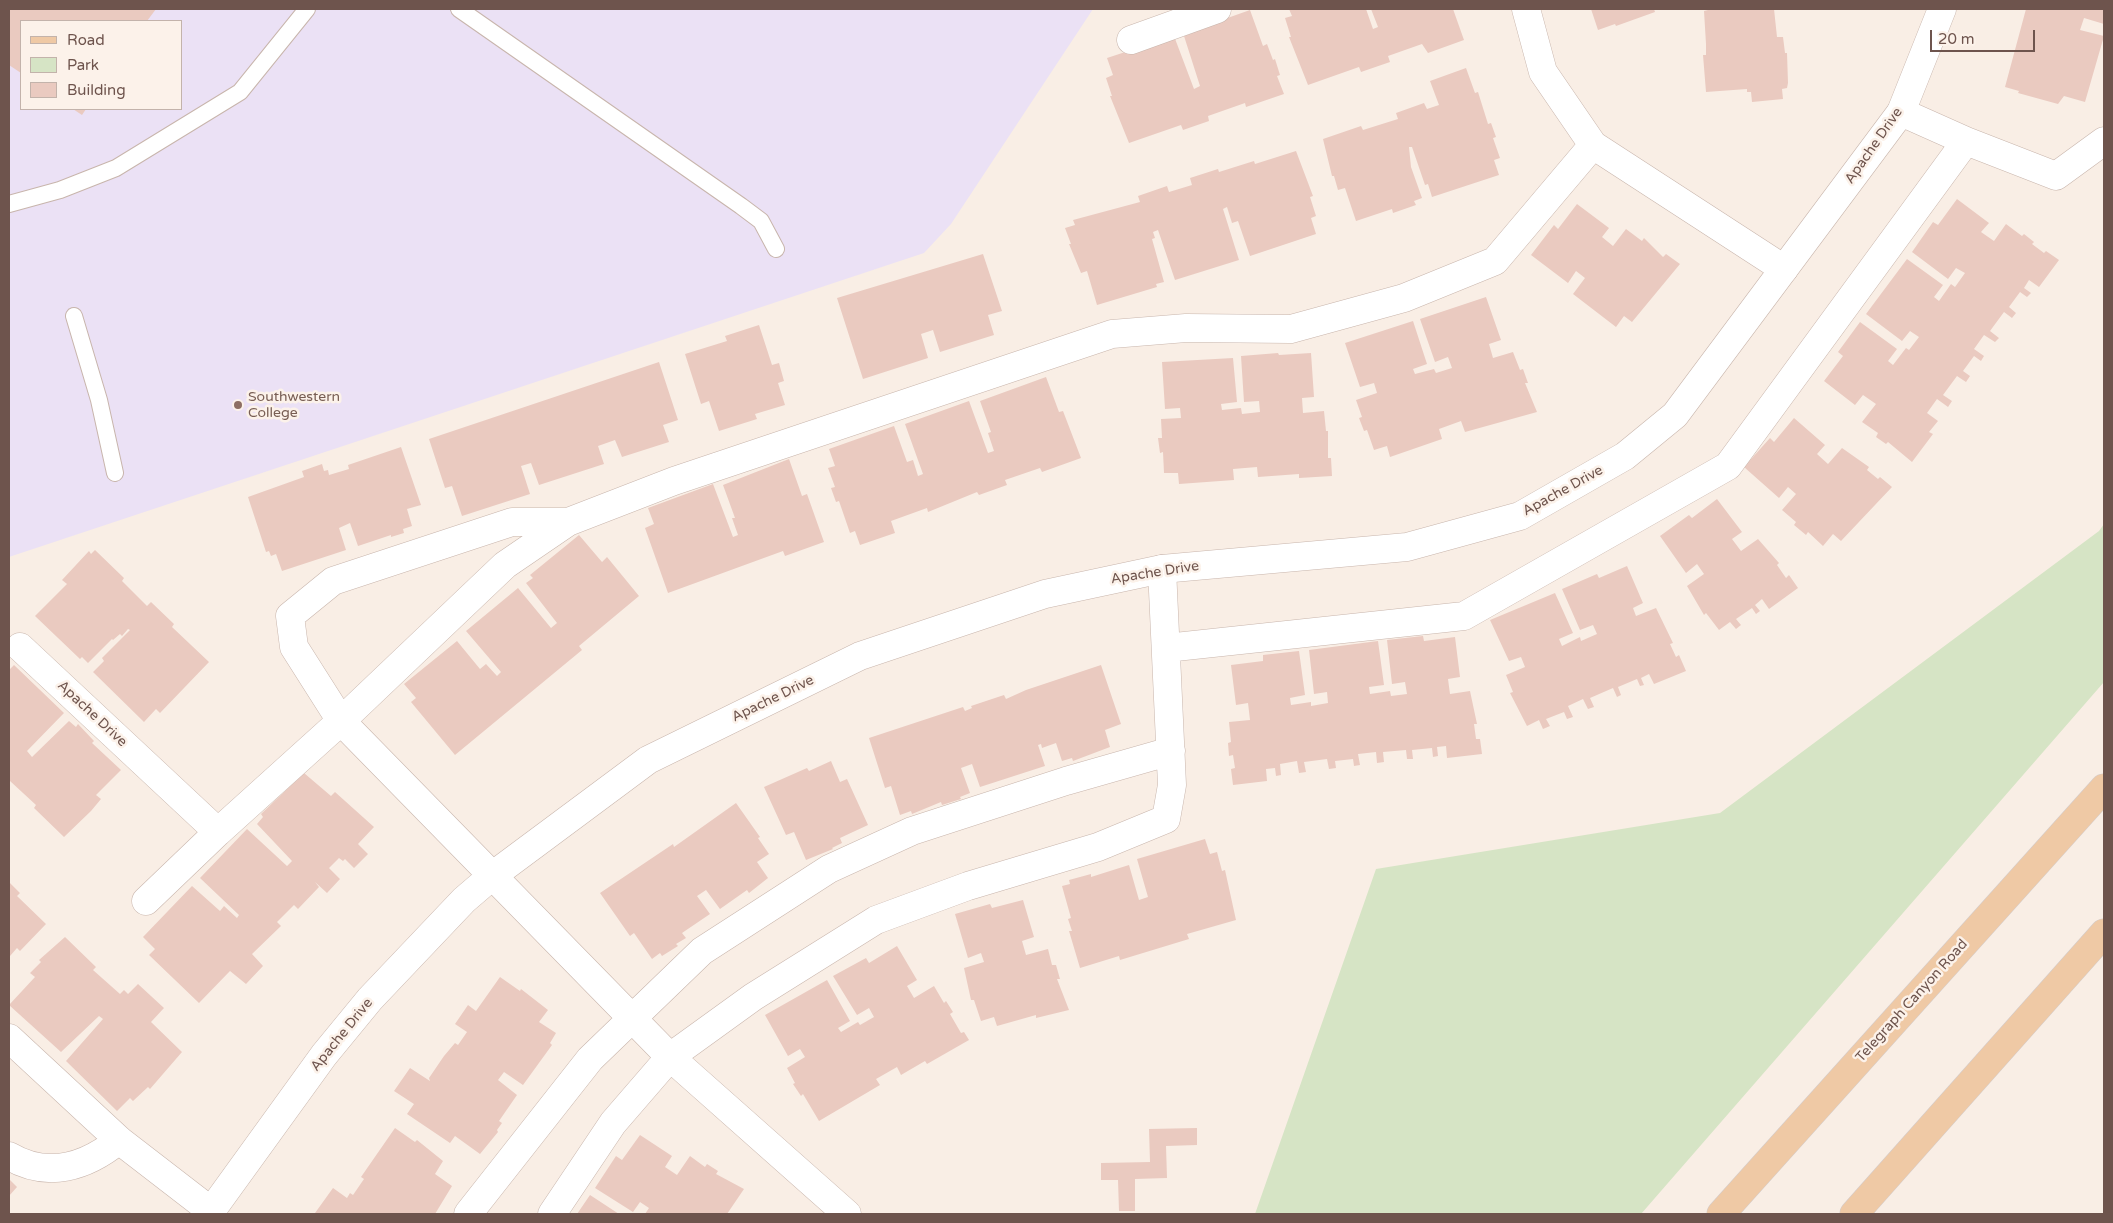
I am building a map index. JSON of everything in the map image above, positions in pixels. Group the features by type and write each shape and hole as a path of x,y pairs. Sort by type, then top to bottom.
{"main road":[{"name":"Telegraph Canyon Road","path":"1721,1214 2104,788"},
{"path":"1854,1214 2104,933"}],"street":[{"path":"1131,40 1217,9"},
{"path":"1526,9 1543,72 1593,145 1784,269"},
{"name":"Apache Drive","path":"9,1038 119,1140 210,1212 324,1055 370,999 464,900 492,876 648,760 860,656 1044,594 1162,569 1407,547 1520,516 1625,456 1675,415 1901,112 1942,9"},
{"path":"1901,112 1966,141 2056,176 2104,141"},
{"path":"1166,648 1464,616 1728,466 1966,141"},
{"path":"146,902 218,832 341,721 505,565 568,522 674,481 1112,334 1186,328 1291,330 1404,298 1495,261 1593,145"},
{"path":"568,522 512,522 333,581 290,616 294,647 341,721 492,876 670,1057 847,1214"},
{"path":"552,1214 614,1123 670,1057 753,997 876,920 968,886 1098,846 1166,819 1172,785 1162,569"},
{"name":"Apache Drive","path":"20,647 218,832"},
{"path":"468,1214 590,1059 702,951 830,869 912,831 1066,781 1171,751"},
{"path":"9,1156 24,1165 49,1168 77,1166 102,1154 119,1140"}],"lane":[{"path":"9,204 60,190 116,168 240,92 307,9"},
{"path":"459,9 748,211 761,221 776,249"},
{"path":"74,316 99,400 115,473"}],"shaded area":[{"name":"Southwestern College","path":"9,9 1093,9 951,224 924,253 9,557"}],"green space":[{"path":"2104,524 2104,682 1641,1214 1255,1214 1376,869 1720,813 2099,531"}],"building":[{"path":"9,9 156,9 148,20 20,20 20,72 9,65"},
{"path":"1289,9 1366,9 1373,29 1378,27 1371,9 1453,9 1464,40 1428,53 1422,44 1388,56 1390,62 1361,72 1359,67 1308,85 1289,37 1291,37 1285,18 1292,16"},
{"path":"1591,9 1654,9 1655,12 1616,26 1615,24 1598,30"},
{"path":"1712,9 1774,9 1777,37 1783,37 1785,53 1787,53 1788,83 1787,88 1782,89 1783,99 1752,102 1751,92 1747,92 1747,89 1706,92 1703,55 1706,55 1704,11"},
{"path":"2026,9 2104,9 2104,24 2084,18 2080,30 2104,36 2085,102 2064,96 2058,104 2018,93 2019,91 2005,87"},
{"path":"1250,10 1263,46 1267,44 1273,60 1275,59 1280,75 1277,76 1284,94 1246,107 1245,103 1208,116 1209,121 1183,130 1181,125 1129,143 1110,96 1112,96 1106,78 1113,75 1107,58 1174,36 1194,89 1200,86 1184,36 1192,33 1191,31"},
{"path":"1466,68 1475,93 1478,92 1488,124 1491,123 1496,137 1493,138 1500,158 1494,160 1499,175 1432,197 1428,184 1425,185 1412,147 1409,147 1411,167 1422,198 1414,201 1416,205 1393,213 1392,209 1356,221 1345,188 1338,190 1334,176 1332,176 1323,139 1361,126 1363,130 1398,119 1396,113 1424,103 1427,109 1439,105 1430,81"},
{"path":"74,110 85,110 82,115"},
{"path":"1296,151 1313,196 1310,197 1316,216 1311,218 1316,234 1250,256 1238,221 1232,223 1227,207 1223,209 1239,260 1175,280 1158,230 1153,232 1155,238 1152,239 1164,282 1156,284 1157,287 1097,305 1087,271 1081,273 1069,244 1071,244 1065,228 1075,225 1073,220 1140,202 1138,196 1167,186 1169,192 1192,185 1190,178 1218,169 1219,172 1254,161 1255,164"},
{"path":"1957,199 1989,223 1981,232 1994,241 2006,224 2022,236 2024,234 2034,242 2032,244 2044,253 2046,251 2059,260 2039,287 2029,280 2024,288 2031,293 2027,297 2020,292 2009,307 2016,313 2012,318 2004,312 1990,331 1999,338 1995,342 1984,335 1974,349 1984,356 1981,361 1974,356 1963,371 1970,376 1966,382 1957,376 1943,395 1952,401 1948,407 1937,399 1927,413 1938,421 1929,432 1933,434 1912,462 1888,442 1886,444 1876,437 1878,433 1862,422 1876,404 1863,395 1855,405 1824,381 1843,356 1838,352 1860,322 1897,349 1888,361 1893,365 1906,348 1909,350 1919,337 1910,331 1902,341 1866,314 1907,259 1943,285 1934,297 1939,301 1951,284 1955,287 1965,273 1956,268 1948,279 1912,252 1933,222 1938,225"},
{"path":"1577,204 1609,228 1602,237 1613,246 1626,229 1642,241 1644,238 1663,257 1666,254 1680,264 1632,322 1624,316 1616,327 1573,294 1585,278 1576,271 1568,283 1531,255 1554,225 1558,229"},
{"path":"983,254 1002,311 988,315 994,335 940,352 933,330 921,334 928,358 863,379 837,298"},
{"path":"1486,297 1501,340 1489,344 1493,358 1513,352 1520,370 1523,369 1528,383 1525,383 1537,412 1465,432 1461,421 1439,429 1442,439 1390,457 1387,446 1374,450 1367,430 1364,431 1359,418 1362,417 1356,400 1377,393 1374,383 1360,387 1345,343 1413,321 1427,364 1413,369 1415,374 1434,369 1436,373 1452,368 1448,357 1435,362 1420,319"},
{"path":"759,325 772,365 779,363 784,381 778,383 785,405 755,414 757,419 719,431 709,401 701,404 685,354 727,341 725,336"},
{"path":"1278,353 1279,355 1311,353 1314,397 1302,398 1303,413 1324,411 1326,431 1328,431 1328,458 1331,458 1332,476 1299,478 1299,474 1258,477 1257,467 1233,469 1234,480 1179,484 1178,473 1164,473 1163,452 1160,453 1158,438 1162,438 1161,419 1181,418 1180,408 1165,409 1162,362 1233,358 1237,402 1221,404 1222,410 1241,408 1242,414 1260,412 1259,401 1244,402 1241,356"},
{"path":"659,362 678,420 663,425 669,442 622,457 615,440 598,446 604,464 539,485 531,463 521,466 530,494 462,516 452,486 445,488 429,439"},
{"path":"1046,377 1059,412 1063,411 1081,458 1042,472 1040,468 1005,480 1007,485 979,495 977,492 928,512 927,508 891,521 895,533 860,545 855,531 850,533 839,501 836,502 831,488 835,487 828,468 835,466 829,449 894,426 907,462 913,460 918,476 923,474 905,424 969,401 988,453 994,451 988,433 991,432 980,401"},
{"path":"1794,418 1825,445 1817,454 1828,464 1842,448 1869,467 1867,470 1878,479 1880,477 1892,487 1841,541 1833,534 1823,546 1808,532 1806,535 1794,525 1796,522 1782,510 1796,494 1788,487 1779,498 1744,467 1770,438 1774,442"},
{"path":"401,447 421,505 407,509 412,526 403,529 404,533 391,537 391,535 358,546 350,523 339,528 346,550 282,571 276,554 271,556 269,551 266,552 248,497 304,477 302,471 322,464 324,471 328,470 329,475 349,469 348,465"},
{"path":"789,459 802,496 807,494 824,542 785,556 783,551 668,593 645,528 654,524 648,508 713,484 733,537 738,535 732,518 735,518 723,485"},
{"path":"1717,499 1742,532 1732,539 1741,551 1758,539 1779,563 1777,565 1786,578 1789,575 1798,588 1769,609 1762,599 1755,605 1760,611 1756,614 1752,608 1736,619 1741,625 1736,629 1730,622 1719,630 1706,613 1704,615 1687,586 1704,574 1697,564 1686,573 1660,536 1689,515 1692,518"},
{"path":"579,535 602,562 607,557 639,596 579,646 582,650 455,755 411,702 416,698 404,684 457,641 480,669 486,664 497,676 501,672 466,631 518,588 551,628 557,623 526,583 533,578 530,575"},
{"path":"95,550 124,578 122,581 147,606 151,602 174,624 172,627 209,662 160,713 156,709 144,722 93,672 104,661 102,658 130,630 128,629 122,636 120,634 112,639 88,663 82,657 80,659 35,616 67,584 62,580 89,551 91,554"},
{"path":"1627,566 1643,603 1633,608 1636,616 1656,608 1673,643 1670,644 1676,657 1679,655 1686,671 1654,684 1649,674 1641,678 1644,685 1640,686 1637,679 1618,687 1621,695 1617,697 1613,688 1590,698 1594,707 1588,709 1583,699 1568,706 1573,717 1567,719 1564,712 1546,719 1550,726 1543,729 1539,720 1527,726 1510,693 1513,692 1506,675 1525,667 1521,657 1509,661 1490,620 1555,593 1573,633 1559,639 1562,646 1580,637 1581,641 1597,634 1593,625 1580,630 1562,589 1597,574 1599,578"},
{"path":"1423,636 1424,641 1455,637 1460,677 1448,679 1450,694 1470,691 1477,724 1474,724 1476,739 1480,739 1482,754 1447,758 1446,746 1437,747 1438,756 1433,757 1432,748 1412,750 1413,759 1407,759 1406,750 1383,752 1384,762 1377,763 1376,752 1358,754 1360,765 1354,766 1353,759 1335,761 1336,768 1329,769 1327,759 1304,762 1306,772 1299,773 1297,761 1280,764 1281,775 1276,776 1275,768 1266,769 1267,781 1233,785 1231,769 1235,768 1233,755 1229,756 1228,743 1231,742 1229,722 1250,720 1248,703 1236,705 1231,665 1263,661 1263,655 1299,651 1305,695 1290,698 1291,705 1311,702 1311,706 1328,703 1327,692 1314,694 1309,650 1378,641 1384,685 1369,687 1370,694 1390,691 1391,696 1407,694 1405,682 1392,684 1387,640"},
{"path":"14,665 64,713 27,751 32,757 69,721 76,727 78,724 94,741 92,743 121,770 96,795 101,799 91,811 64,837 34,808 36,805 9,782 9,670"},
{"path":"1101,665 1121,724 1105,730 1110,747 1073,761 1072,758 1062,761 1056,743 1042,748 1041,744 1038,745 1045,766 980,787 972,764 961,768 970,793 960,797 961,799 942,805 941,802 912,814 911,811 900,815 891,786 885,788 869,738 963,707 965,711 972,708 971,706 1004,695 1006,699 1026,690"},
{"path":"831,761 840,782 847,779 868,825 840,838 842,843 833,849 806,860 794,832 786,835 764,787 807,768 809,771"},
{"path":"304,773 331,796 335,792 374,827 358,844 368,854 354,868 345,859 343,861 339,858 329,868 340,879 327,893 315,882 319,887 298,909 294,905 277,922 281,926 252,954 263,966 246,984 230,971 199,1003 149,955 155,949 143,937 192,886 220,911 224,906 237,918 239,915 200,878 247,829 287,866 292,861 257,824 263,817 261,814"},
{"path":"736,803 760,837 758,838 769,854 757,862 768,878 749,893 747,890 720,909 706,890 697,896 710,914 682,933 686,938 676,944 678,946 662,956 660,953 652,959 634,933 630,936 600,893 673,844 674,847"},
{"path":"1205,839 1210,854 1217,852 1222,871 1225,870 1236,920 1187,934 1189,939 1120,960 1119,956 1080,968 1069,931 1072,931 1068,919 1071,918 1062,886 1070,884 1069,880 1091,874 1091,877 1129,865 1139,900 1148,897 1137,859"},
{"path":"9,882 20,893 17,896 46,924 20,951 17,948 10,956"},
{"path":"1023,900 1034,937 1022,941 1026,955 1048,949 1052,965 1056,965 1060,979 1057,979 1069,1010 1036,1018 1036,1015 997,1026 994,1017 981,1021 974,1000 971,1000 964,968 984,962 981,953 968,958 955,914 990,904 992,908"},
{"path":"65,937 96,967 93,970 120,994 124,990 128,994 138,984 164,1008 151,1022 182,1052 150,1089 148,1087 133,1101 130,1098 117,1111 66,1061 103,1019 99,1016 61,1052 9,1005 35,977 30,973 41,962 39,960"},
{"path":"897,946 917,980 907,986 914,998 934,986 944,1003 946,1001 953,1012 950,1014 961,1033 964,1032 969,1040 927,1064 925,1061 901,1075 897,1067 876,1079 880,1085 819,1121 803,1094 801,1096 793,1084 795,1083 787,1068 805,1057 800,1049 788,1056 765,1015 827,980 850,1021 838,1028 841,1032 858,1022 860,1025 874,1017 869,1008 857,1015 833,976 866,958 869,963"},
{"path":"500,977 520,991 521,989 548,1010 539,1022 556,1033 550,1043 552,1045 523,1085 504,1072 498,1080 517,1095 499,1121 502,1123 497,1130 498,1132 480,1154 455,1136 450,1143 407,1114 414,1104 394,1091 410,1068 430,1081 429,1078 444,1056 455,1043 458,1045 467,1032 455,1024 468,1005 476,1011"},
{"path":"395,1128 415,1142 417,1140 443,1161 435,1174 452,1186 435,1214 315,1213 333,1188 347,1198 350,1193 353,1195 364,1179 361,1177"},
{"path":"1197,1128 1197,1145 1166,1146 1167,1178 1135,1179 1135,1211 1119,1211 1118,1180 1101,1180 1101,1163 1150,1162 1149,1129"},
{"path":"640,1135 672,1156 665,1167 677,1175 690,1156 705,1167 707,1164 718,1171 716,1174 744,1189 727,1214 645,1214 649,1208 640,1202 633,1212 595,1188 616,1156 622,1160"},
{"path":"9,1179 17,1187 9,1196"},
{"path":"590,1195 619,1214 577,1214"}],"place":[{"name":"Southwestern College","path":"238,405"}]}
